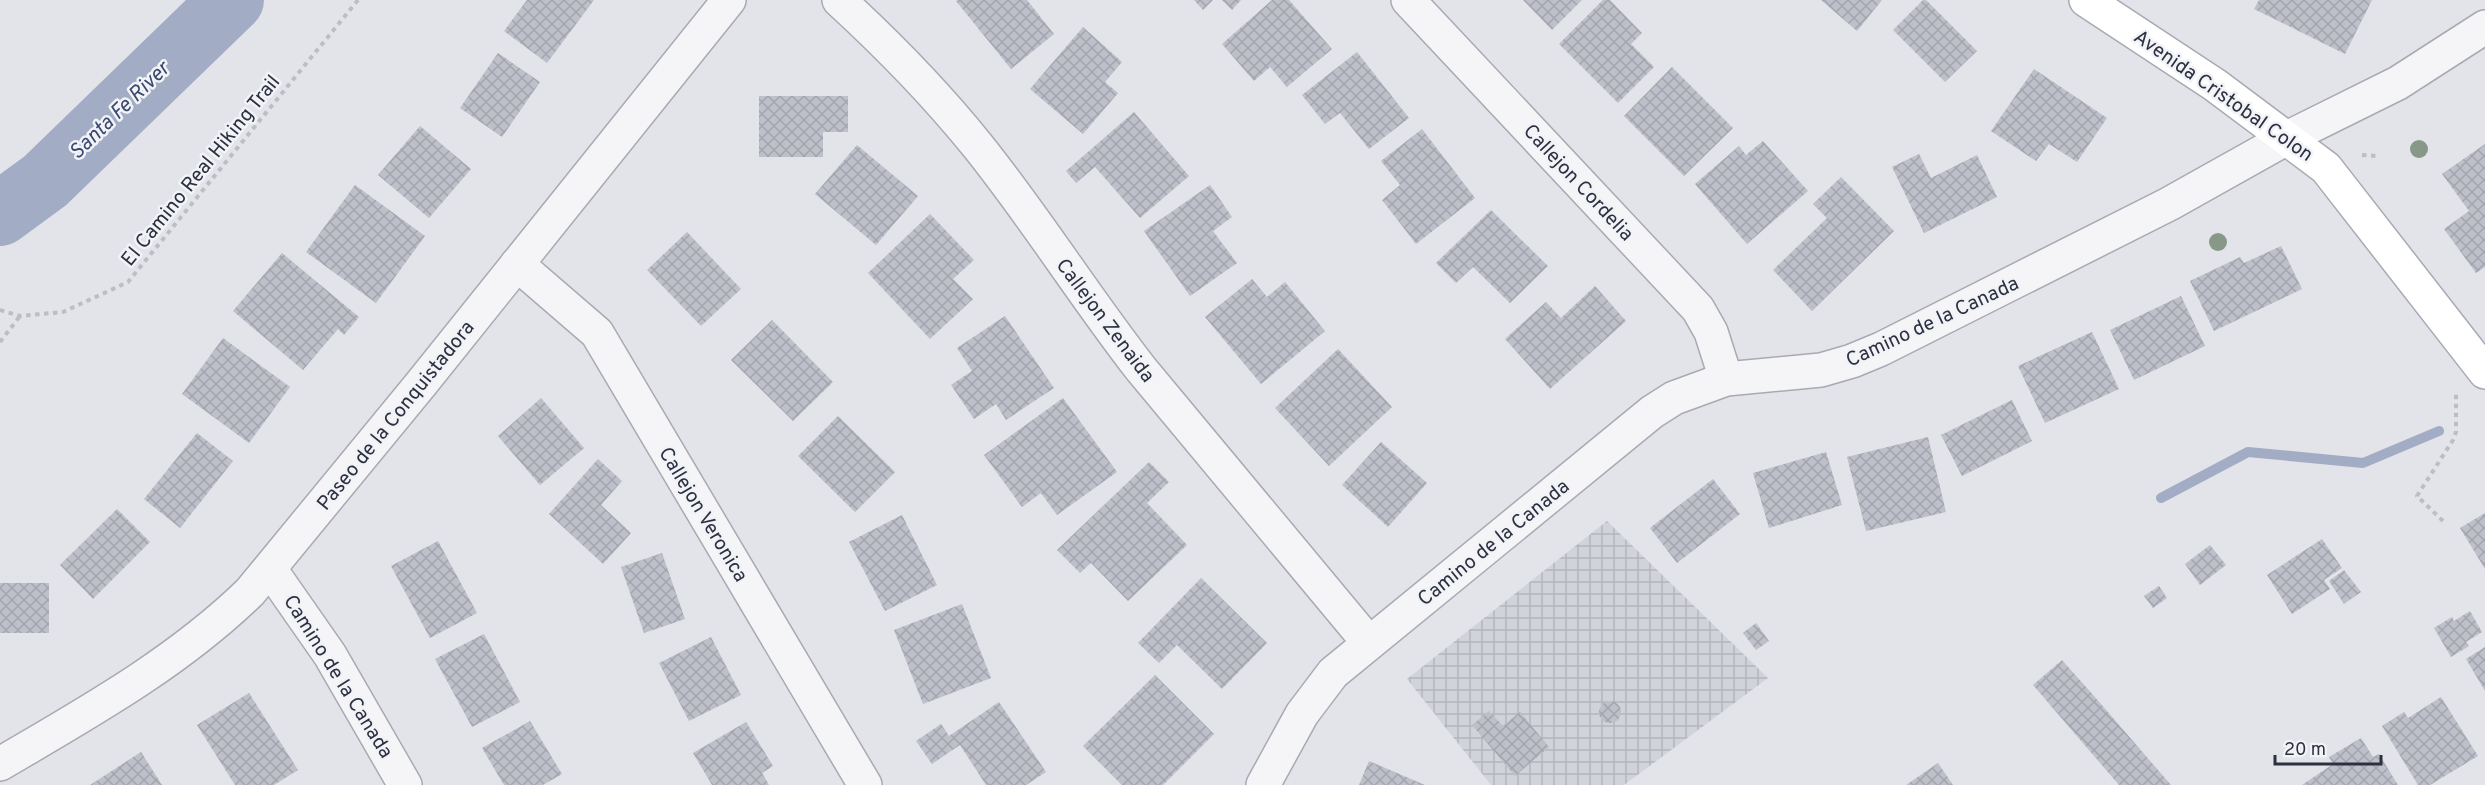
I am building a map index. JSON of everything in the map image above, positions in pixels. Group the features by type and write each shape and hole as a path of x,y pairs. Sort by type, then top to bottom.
{"street":[{"name":"Paseo de la Conquistadora","path":"0,764 189,646 221,620 270,569 729,0"},
{"name":"Callejon Zenaida","path":"839,0 893,51 952,114 1003,178 1141,369 1370,643"},
{"name":"Callejon Cordelia","path":"1408,0 1698,309 1711,332 1726,379"},
{"name":"Avenida Cristobal Colon","path":"2086,0 2215,84 2326,168 2485,372"},
{"name":"Camino de la Canada","path":"1263,785 1302,714 1333,674 1652,412 1674,398 1726,379 1821,370 1852,361 2169,204 2287,138 2398,83 2485,27"},
{"name":"Callejon Veronica","path":"517,264 597,333 865,785"},
{"name":"Camino de la Canada","path":"270,569 330,655 405,785"}],"path":[{"name":"El Camino Real Hiking Trail","path":"0,310 20,316 63,312 128,282 358,0"},
{"path":"2362,155 2377,156"},
{"path":"0,342 20,316"},
{"path":"2443,521 2417,496 2456,432 2456,392"}],"shaded area":[{"path":"1607,521 1768,678 1624,785 1491,785 1407,679"}],"building":[{"path":"527,0 594,0 547,63 504,31"},
{"path":"1027,0 1054,34 1011,69 956,1"},
{"path":"1194,0 1213,0 1203,10"},
{"path":"1222,0 1241,0 1232,10"},
{"path":"1272,0 1289,0 1332,49 1287,87 1270,67 1254,81 1222,44"},
{"path":"1523,0 1582,0 1552,30"},
{"path":"1603,0 1610,0 1642,33 1631,44 1654,67 1618,103 1559,44"},
{"path":"1821,0 1882,0 1857,31"},
{"path":"1923,0 1926,0 1977,51 1945,82 1893,30"},
{"path":"2259,0 2372,0 2345,54 2254,9"},
{"path":"1083,27 1122,62 1105,82 1118,93 1083,134 1030,89"},
{"path":"1357,52 1409,118 1369,149 1340,113 1325,124 1302,95"},
{"path":"498,53 540,82 502,137 460,108"},
{"path":"1672,67 1733,128 1684,176 1624,116"},
{"path":"2034,69 2107,118 2077,162 2049,144 2036,161 1991,131"},
{"path":"759,96 848,96 848,132 823,132 823,157 759,157"},
{"path":"1134,112 1189,176 1140,218 1095,167 1076,183 1066,171"},
{"path":"420,126 471,169 429,218 378,175"},
{"path":"1422,129 1475,198 1416,244 1382,200 1400,185 1381,161"},
{"path":"1763,141 1808,191 1747,244 1695,184 1739,146 1746,155"},
{"path":"2485,144 2485,267 2476,273 2444,229 2469,211 2442,174"},
{"path":"857,145 918,196 876,245 815,194"},
{"path":"1919,154 1931,178 1977,155 1997,197 1924,233 1892,167"},
{"path":"1841,177 1894,231 1812,311 1773,270 1827,218 1813,204"},
{"path":"355,185 425,236 376,303 306,252"},
{"path":"1210,185 1232,217 1213,231 1237,263 1190,296 1144,231"},
{"path":"1491,210 1548,266 1510,303 1473,267 1456,283 1436,263"},
{"path":"930,214 974,260 953,279 973,299 930,339 868,273"},
{"path":"687,232 741,289 701,326 647,270"},
{"path":"2281,246 2302,289 2214,331 2190,281 2240,257 2244,263"},
{"path":"282,253 359,317 344,335 338,329 303,370 233,311"},
{"path":"1252,279 1267,297 1285,282 1325,331 1261,384 1205,317"},
{"path":"1595,286 1626,321 1550,389 1505,339 1546,302 1561,318"},
{"path":"2181,296 2205,346 2134,380 2110,330"},
{"path":"1005,316 1054,388 1006,420 996,404 974,419 951,385 972,371 957,348"},
{"path":"772,320 833,382 793,421 731,360"},
{"path":"2092,332 2119,389 2045,423 2018,366"},
{"path":"223,338 290,387 249,443 182,394"},
{"path":"1338,349 1392,407 1329,466 1275,408"},
{"path":"541,398 584,448 540,485 498,436"},
{"path":"1063,398 1117,472 1057,515 1041,493 1022,507 984,455"},
{"path":"2012,400 2032,441 1962,476 1941,435"},
{"path":"838,416 895,472 855,512 798,456"},
{"path":"197,433 233,461 180,528 144,499"},
{"path":"1928,437 1946,512 1866,531 1847,457"},
{"path":"1381,442 1427,483 1388,527 1342,485"},
{"path":"1826,452 1842,505 1769,528 1753,473"},
{"path":"598,459 622,481 601,505 631,533 603,564 549,514"},
{"path":"1149,462 1169,482 1147,503 1187,545 1128,601 1091,563 1080,573 1057,550"},
{"path":"1713,479 1740,514 1677,563 1650,528"},
{"path":"117,509 150,542 93,599 60,565"},
{"path":"2485,513 2485,569 2460,528"},
{"path":"902,515 937,585 885,611 849,542"},
{"path":"2322,539 2342,568 2324,580 2330,589 2292,614 2267,575"},
{"path":"438,541 477,613 430,638 391,566"},
{"path":"2210,545 2226,565 2200,585 2185,564"},
{"path":"662,553 685,619 644,633 621,567"},
{"path":"2344,570 2361,592 2344,604 2329,581"},
{"path":"1201,578 1267,643 1222,689 1177,645 1159,663 1138,643"},
{"path":"0,583 49,583 49,633 0,633"},
{"path":"2159,586 2167,598 2153,608 2144,596"},
{"path":"962,604 991,678 923,704 894,630"},
{"path":"2470,611 2482,632 2466,642 2469,646 2451,657 2434,628 2452,617 2454,621"},
{"path":"1756,623 1769,641 1756,650 1743,633"},
{"path":"484,634 520,702 472,727 435,659"},
{"path":"711,637 741,695 689,721 659,663"},
{"path":"2485,647 2485,691 2466,659"},
{"path":"2062,660 2171,785 2119,785 2033,685"},
{"path":"1155,675 1214,734 1163,785 1122,785 1083,746"},
{"path":"249,693 298,770 274,785 235,785 197,725"},
{"path":"2441,697 2478,756 2430,785 2418,785 2382,726 2404,712 2408,718"},
{"path":"1606,701 1614,701 1621,708 1621,716 1614,723 1606,723 1599,716 1599,708"},
{"path":"999,702 1046,772 1026,785 986,785 960,745 932,764 916,741 941,724 949,736"},
{"path":"1489,711 1503,726 1520,712 1549,747 1515,776 1472,725"},
{"path":"530,721 562,774 543,785 504,785 482,748"},
{"path":"746,722 773,766 762,773 769,785 712,785 693,753"},
{"path":"2361,738 2373,757 2379,754 2398,785 2302,785 2333,764 2329,757"},
{"path":"141,752 162,785 90,785"},
{"path":"1369,761 1425,785 1359,785"},
{"path":"1938,763 1953,785 1906,785"}],"waterway":[{"name":"Santa Fe River","path":"0,214 45,181 232,0"},
{"path":"2161,498 2248,452 2363,463 2439,431"}]}
